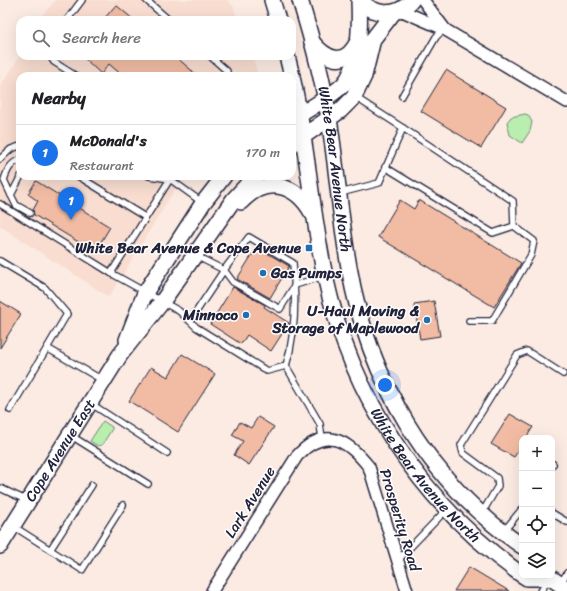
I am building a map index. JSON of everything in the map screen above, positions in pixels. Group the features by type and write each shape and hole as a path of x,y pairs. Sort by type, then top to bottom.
{"main road":[{"path":"272,0 277,16"},
{"name":"White Bear Avenue North","path":"300,0 329,118 349,267 356,300 370,346 384,383 430,458 451,482 482,513 519,544"},
{"path":"359,0 373,11 383,13 402,7"},
{"path":"296,117 341,86 348,78 353,68 358,40 360,21 359,0"},
{"path":"297,140 341,110 354,97 364,76 373,39 402,7"},
{"path":"311,41 321,53 338,59 349,55 358,40"},
{"path":"283,72 285,60"},
{"name":"White Bear Avenue North","path":"287,60 291,72"},
{"name":"White Bear Avenue North","path":"296,117 297,140 315,219 325,276 341,333 367,395 409,464 447,509 491,551 519,572"},
{"path":"203,203 217,180"},
{"name":"Cope Avenue East","path":"120,355 145,293 203,203 221,180"},
{"name":"Cope Avenue East","path":"6,534 120,355 162,302 234,199 251,180"},
{"path":"194,255 244,199 259,188 277,186 292,190 306,202 315,219"},
{"name":"White Bear Avenue North","path":"542,579 558,580"}],"street":[{"path":"423,0 444,29"},
{"path":"402,7 444,29 567,102"},
{"name":"Prosperity Road","path":"322,439 339,439 356,451 369,467 407,591"},
{"name":"Lark Avenue","path":"212,591 297,456 308,445 322,439"}],"lane":[{"path":"70,16 82,0"},
{"path":"146,0 164,16"},
{"path":"402,96 436,37 444,29"},
{"path":"53,60 70,72"},
{"path":"215,60 227,72"},
{"path":"354,97 513,201 514,226"},
{"path":"339,193 379,183 403,128"},
{"path":"0,159 11,149 16,147"},
{"path":"16,161 8,168 4,180 16,205 30,213"},
{"path":"385,168 493,233 514,226"},
{"path":"11,195 19,180"},
{"path":"85,180 145,217"},
{"path":"111,273 168,180"},
{"path":"174,180 203,203"},
{"path":"0,204 111,273 162,302 190,321 196,328 267,371 286,366"},
{"path":"469,321 492,321 531,255 534,241 514,226"},
{"path":"190,321 224,270 249,237 293,263 295,285 293,345 286,366 320,424 322,439"},
{"path":"194,255 224,270 233,282 280,309 295,285 325,276"},
{"path":"0,261 45,288 67,314 10,410"},
{"path":"47,348 104,381"},
{"path":"482,513 498,486 497,478 463,454 460,445 517,355 527,351 563,374"},
{"path":"90,403 168,453"},
{"path":"70,435 148,484"},
{"path":"50,550 92,485"},
{"path":"0,488 28,501"},
{"path":"6,534 50,550 82,570 123,505"},
{"path":"397,560 447,509"},
{"path":"503,532 519,513"},
{"path":"555,515 567,522"},
{"path":"541,591 558,580"}],"shaded area":[{"path":"56,0 227,0 233,6 237,16 42,16"},
{"path":"17,60 253,60 257,71 16,72 16,180 181,180 109,297 0,226 0,87"}],"green space":[{"path":"525,114 528,115 532,122 530,131 522,143 510,135 507,122 511,117"},
{"path":"103,421 112,427 112,429 102,445 98,446 90,441"}],"building":[{"path":"116,5 129,16 106,16"},
{"path":"86,60 180,60 193,72 118,72 109,64 103,72 99,72"},
{"path":"446,70 506,107 481,148 421,111"},
{"path":"36,181 110,227 95,252 34,215 33,210 38,201 28,194"},
{"path":"400,200 414,209 419,200 521,263 494,307 378,237"},
{"name":"Gas Pumps","path":"257,247 289,266 270,298 237,279"},
{"name":"Minnoco","path":"233,287 265,305 264,307 289,323 271,351 247,335 241,344 210,324"},
{"path":"0,301 21,314 0,348"},
{"name":"U-Haul Moving & Storage of Maplewood","path":"434,301 440,336 420,339 414,304"},
{"path":"182,354 215,374 178,432 129,401 151,367 168,377"},
{"path":"510,414 533,427 528,435 519,435 519,450 514,457 491,444"},
{"path":"258,417 274,427 249,465 234,455 243,441 232,435 240,422 251,428"},
{"path":"469,567 509,591 454,591"}],"place":[{"name":"McDonald's","path":"71,220"},
{"name":"White Bear Avenue & Cope Avenue","path":"309,248"},
{"name":"Gas Pumps","path":"263,273"},
{"name":"Minnoco","path":"246,315"},
{"name":"U-Haul Moving & Storage of Maplewood","path":"427,320"}]}
